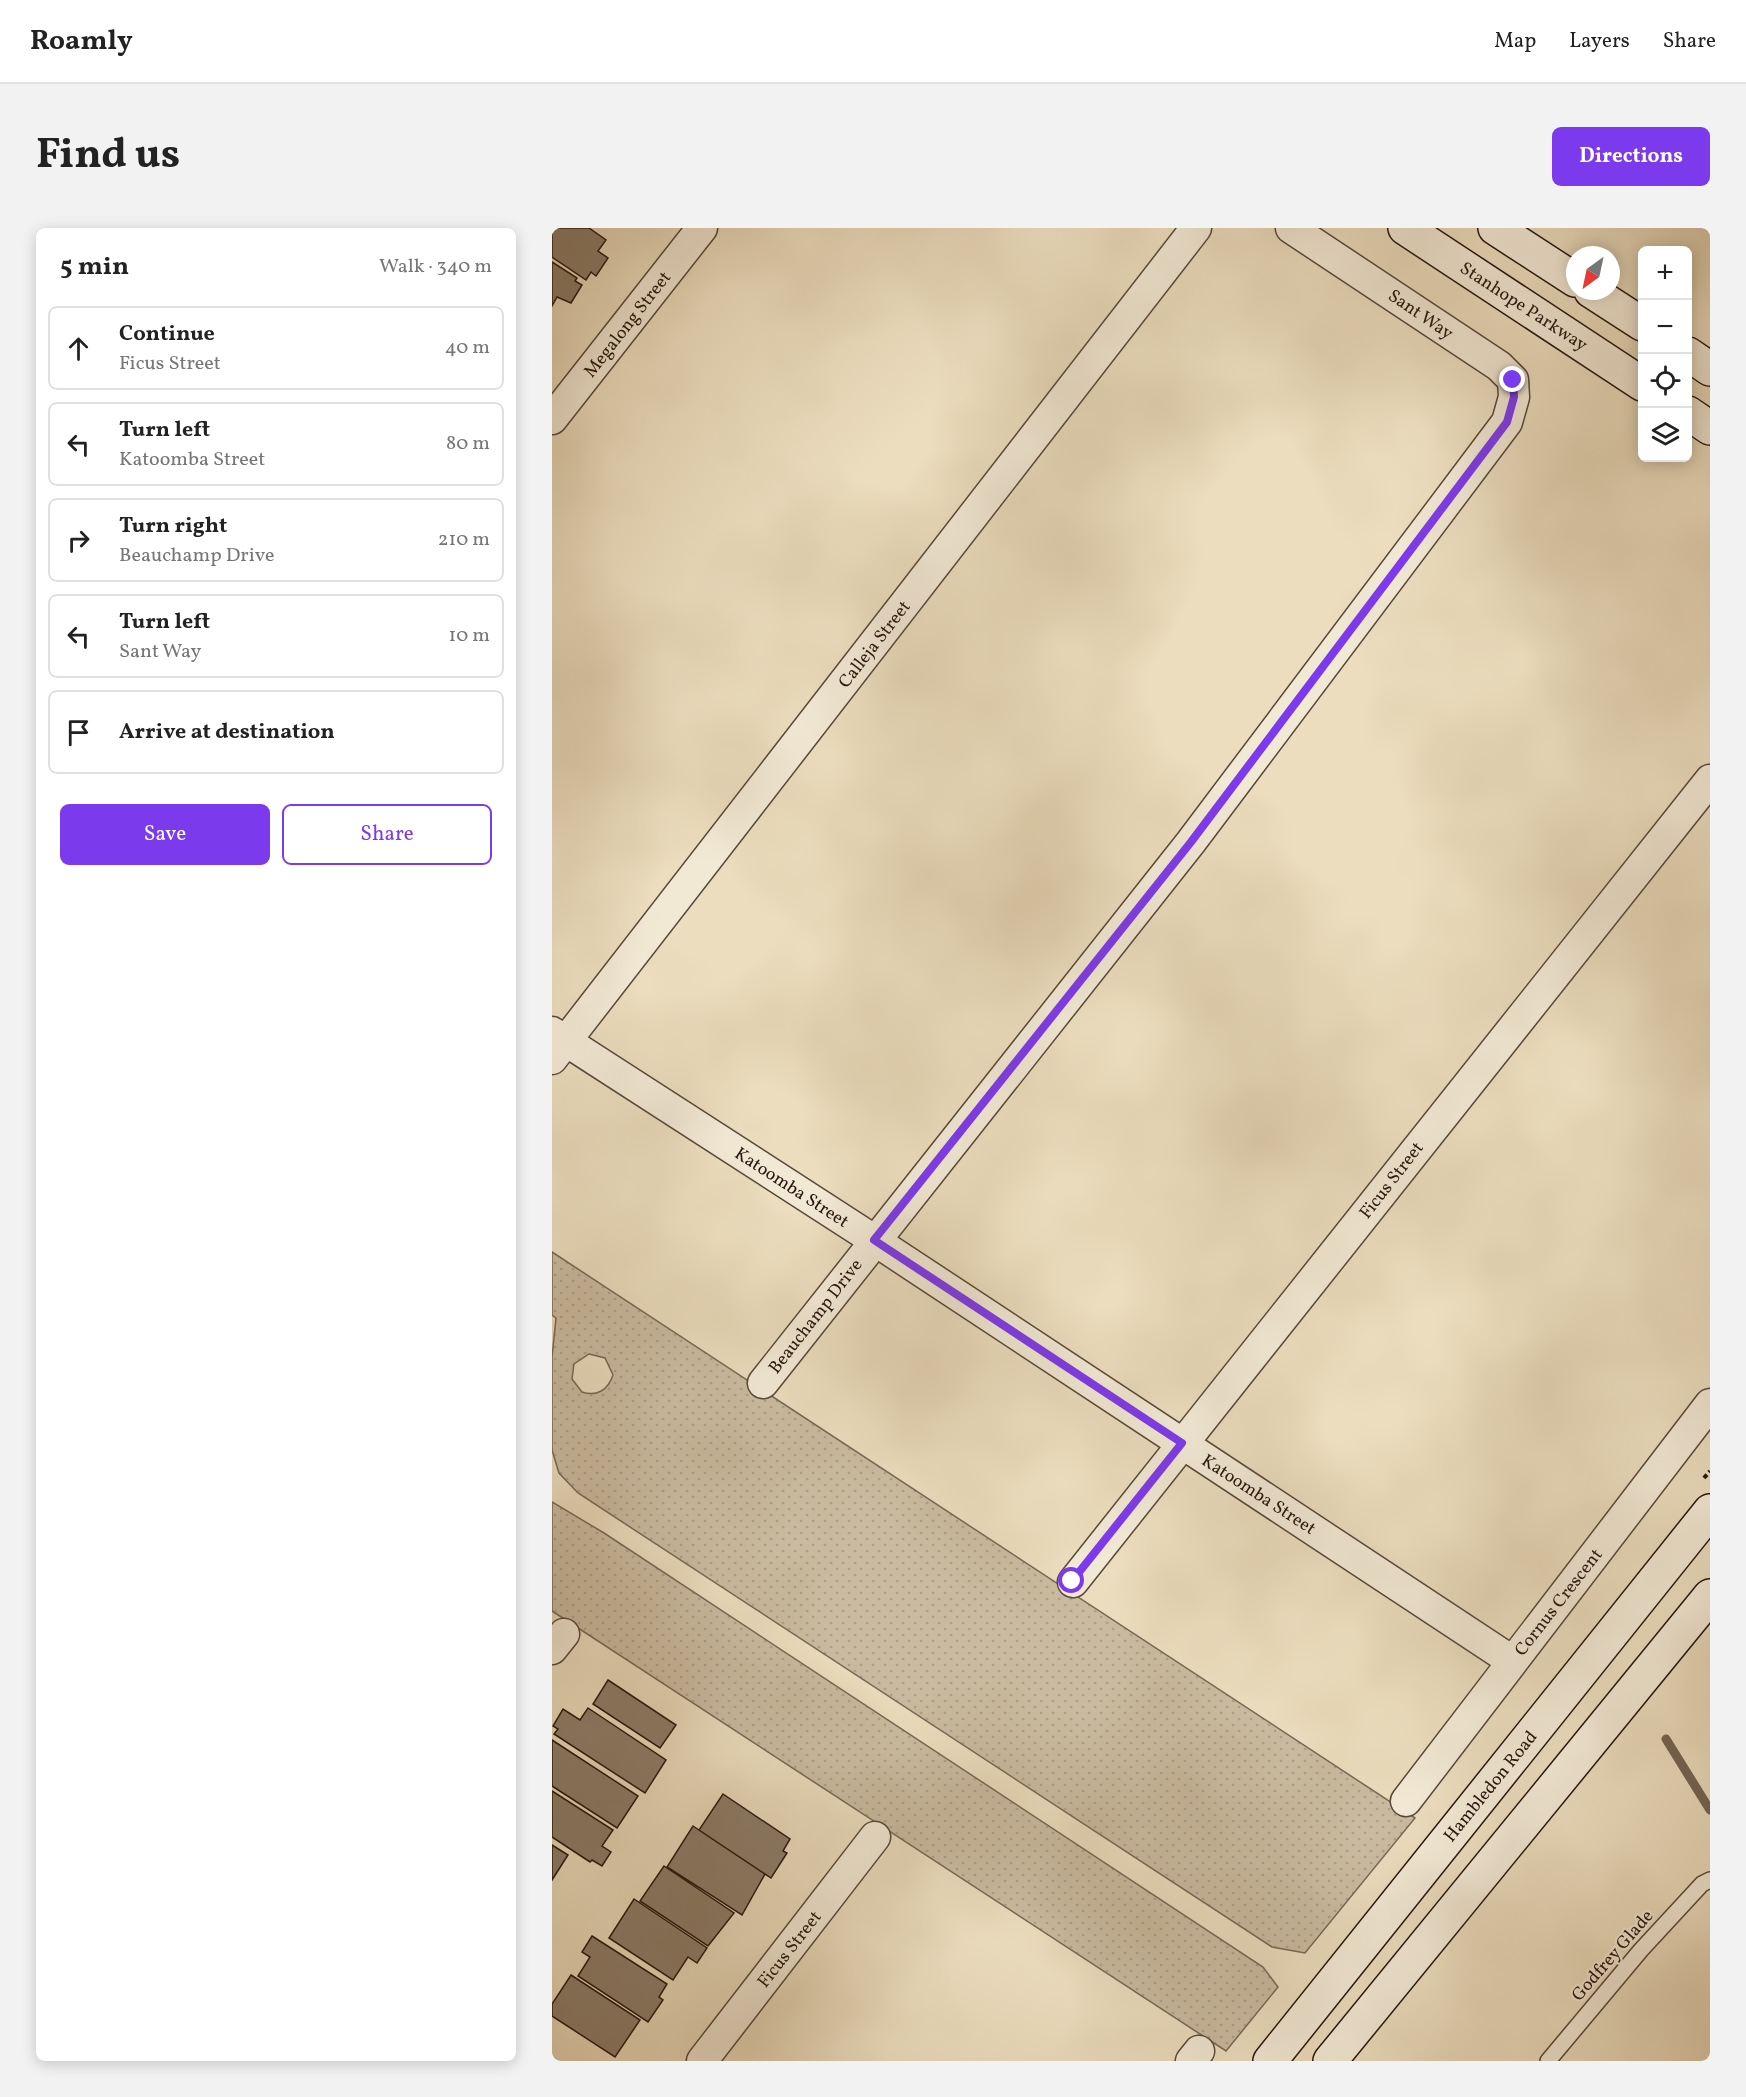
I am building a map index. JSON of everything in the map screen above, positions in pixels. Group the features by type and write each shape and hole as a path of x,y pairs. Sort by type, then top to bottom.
{"main road":[{"name":"Stanhope Parkway","path":"1405,228 1638,381"},
{"path":"1495,228 1566,274"},
{"path":"1605,300 1638,321"},
{"path":"1692,357 1710,369"},
{"path":"1692,416 1710,428"},
{"name":"Hambledon Road","path":"1270,2061 1710,1511"},
{"path":"1330,2061 1710,1596"}],"street":[{"name":"Megalong Street","path":"552,419 702,228"},
{"name":"Calleja Street","path":"557,1044 1196,228"},
{"name":"Sant Way","path":"1291,228 1499,366 1513,380 1514,397 1507,422"},
{"name":"Beauchamp Drive","path":"762,1383 1191,842 1507,422"},
{"name":"Ficus Street","path":"1072,1581 1710,780"},
{"name":"Katoomba Street","path":"557,1044 874,1240 1512,1661"},
{"name":"Cornus Crescent","path":"1406,1801 1710,1404"},
{"name":"Ficus Street","path":"714,2057 875,1837"}],"lane":[{"name":"Godfrey Glade","path":"1548,2061 1641,1950 1702,1884 1710,1880"}],"shaded area":[{"path":"552,1252 1415,1818 1305,1953 1272,1947 578,1493 559,1473 552,1450 552,1357 556,1318 552,1315","holes":["589,1354 605,1358 613,1375 608,1385 597,1393 582,1392 572,1379 574,1364"]},
{"path":"552,1502 604,1533 1263,1967 1278,1987 1226,2051 552,1611"}],"building":[{"path":"552,228 589,228 606,240 598,251 608,258 596,276 591,272 586,280 552,257"},
{"path":"552,262 577,278 575,281 582,285 571,303 557,297 552,306"},
{"path":"608,1680 676,1725 660,1748 593,1704"},
{"path":"588,1708 666,1760 645,1793 554,1734 558,1729 553,1726 563,1709 580,1720"},
{"path":"552,1740 638,1796 617,1828 552,1786"},
{"path":"552,1791 613,1830 602,1846 611,1852 602,1866 592,1860 590,1862 552,1837"},
{"path":"723,1794 790,1839 783,1851 787,1853 771,1878 699,1830"},
{"path":"693,1826 765,1874 742,1915 667,1867"},
{"path":"552,1845 568,1855 552,1880"},
{"path":"664,1866 734,1913 708,1946 640,1901"},
{"path":"634,1899 707,1948 697,1963 688,1957 673,1980 609,1938"},
{"path":"592,1936 667,1984 659,1997 663,2000 648,2022 578,1976 590,1957 582,1952"},
{"path":"571,1975 640,2020 615,2057 552,2016 552,2004"}],"waterway":[{"path":"1666,1739 1710,1810"}],"route":[{"path":"1072,1581 1182,1443 874,1240 1191,842 1507,422 1514,397 1513,380"}]}
